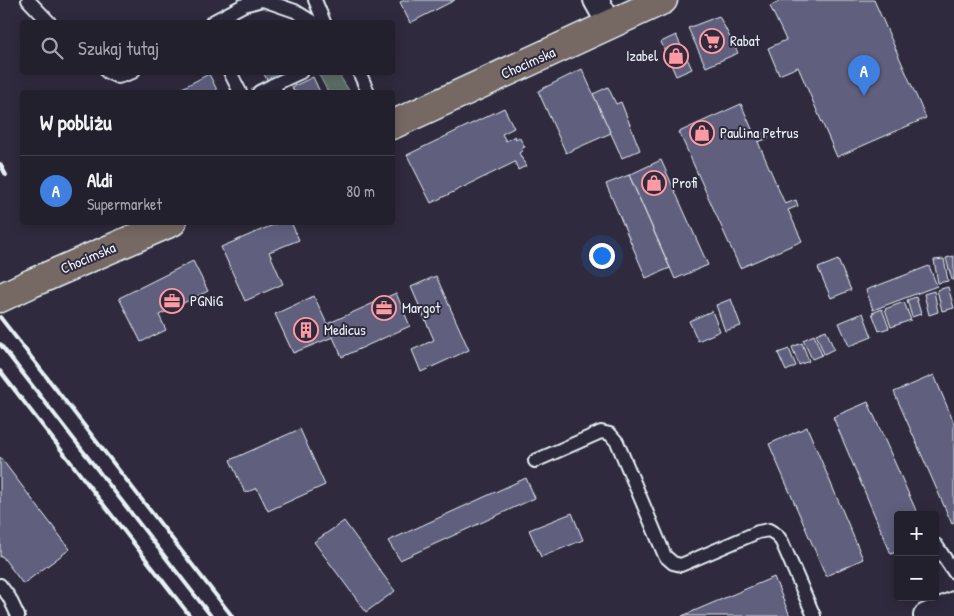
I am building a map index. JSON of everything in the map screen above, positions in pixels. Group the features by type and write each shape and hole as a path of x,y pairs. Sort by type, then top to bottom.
{"main road":[{"name":"Chocimska","path":"395,124 663,0"},
{"name":"Chocimska","path":"0,298 165,225"}],"street":[{"path":"596,0 610,25"},
{"path":"926,616 954,604"}],"lane":[{"path":"28,0 48,20"},
{"path":"216,20 244,6 262,0 295,11 310,20"},
{"path":"315,0 323,20"},
{"path":"232,75 239,90"},
{"path":"275,89 296,75"},
{"path":"360,75 367,90"},
{"path":"535,461 601,432 610,434 618,442 665,556 673,563 681,565 758,532 769,530 777,535 782,542 814,616"},
{"path":"939,549 954,572"},
{"path":"0,585 9,597 18,616"}],"green space":[{"path":"319,75 339,75 349,90 327,90"}],"building":[{"path":"405,0 455,0 410,23 400,2"},
{"path":"783,0 874,0 926,118 837,157 798,67 779,75 768,48 786,40 770,6"},
{"name":"Rabat","path":"719,16 738,53 706,67 688,28"},
{"name":"Izabel","path":"676,35 692,69 676,76 661,42"},
{"path":"582,69 611,133 566,153 538,91"},
{"path":"210,75 217,90 180,90"},
{"path":"264,75 281,75 268,82"},
{"path":"313,77 319,90 293,90 292,87"},
{"path":"608,87 616,104 621,102 640,150 622,158 593,94"},
{"path":"741,104 755,136 765,132 769,138 758,142 785,204 796,200 798,206 788,210 802,241 740,268 679,132"},
{"path":"504,108 514,128 502,134 506,141 515,136 516,139 519,137 525,147 519,153 526,166 518,170 515,162 431,203 407,155"},
{"path":"661,160 708,265 675,279 629,175"},
{"path":"629,175 670,268 646,278 606,184"},
{"path":"273,225 292,225 299,240 269,252 283,284 245,301 221,247"},
{"path":"954,256 954,280 952,280 946,258"},
{"path":"944,259 948,281 938,283 934,260"},
{"path":"838,260 851,290 831,298 818,268"},
{"path":"193,261 208,291 159,315 166,330 141,342 119,298"},
{"path":"929,266 937,286 873,310 866,290"},
{"path":"436,276 469,350 421,372 412,350 434,340 411,287"},
{"path":"948,287 954,308 942,311 937,290"},
{"path":"934,291 938,312 929,315 924,294"},
{"path":"396,293 410,326 342,357 327,324"},
{"name":"Medicus","path":"314,296 333,337 293,353 275,314"},
{"path":"916,297 921,314 912,317 907,300"},
{"path":"731,299 741,326 725,331 716,305"},
{"path":"904,302 911,320 891,327 885,309"},
{"path":"882,309 889,328 879,331 872,313"},
{"path":"712,311 720,331 698,341 689,321"},
{"path":"863,313 872,337 849,346 839,323"},
{"path":"826,330 834,349 824,354 816,334"},
{"path":"814,335 822,355 812,359 803,340"},
{"path":"802,343 809,361 799,365 792,347"},
{"path":"789,349 796,366 786,371 778,353"},
{"path":"934,375 954,423 954,523 952,524 894,392"},
{"path":"868,402 916,511 894,511 894,553 891,554 833,417"},
{"path":"807,427 863,559 826,576 769,444"},
{"path":"300,429 325,485 268,511 257,488 245,493 230,460"},
{"path":"0,457 70,549 23,584 2,556 0,557"},
{"path":"526,478 535,498 400,560 388,541"},
{"path":"572,513 583,540 541,557 529,530"},
{"path":"344,521 395,591 366,612 314,542"},
{"path":"774,577 790,616 682,616"}],"railway":[{"path":"0,164 6,175"},
{"path":"0,317 232,616"},
{"path":"0,344 211,616"},
{"path":"0,371 190,616"}],"place":[{"name":"Rabat","path":"712,41"},
{"name":"Izabel","path":"676,56"},
{"name":"Aldi","path":"864,96"},
{"name":"Paulina Petrus","path":"702,133"},
{"name":"Profi","path":"654,183"},
{"name":"PGNiG","path":"172,301"},
{"name":"Margot","path":"384,308"},
{"name":"Medicus","path":"306,330"}]}
